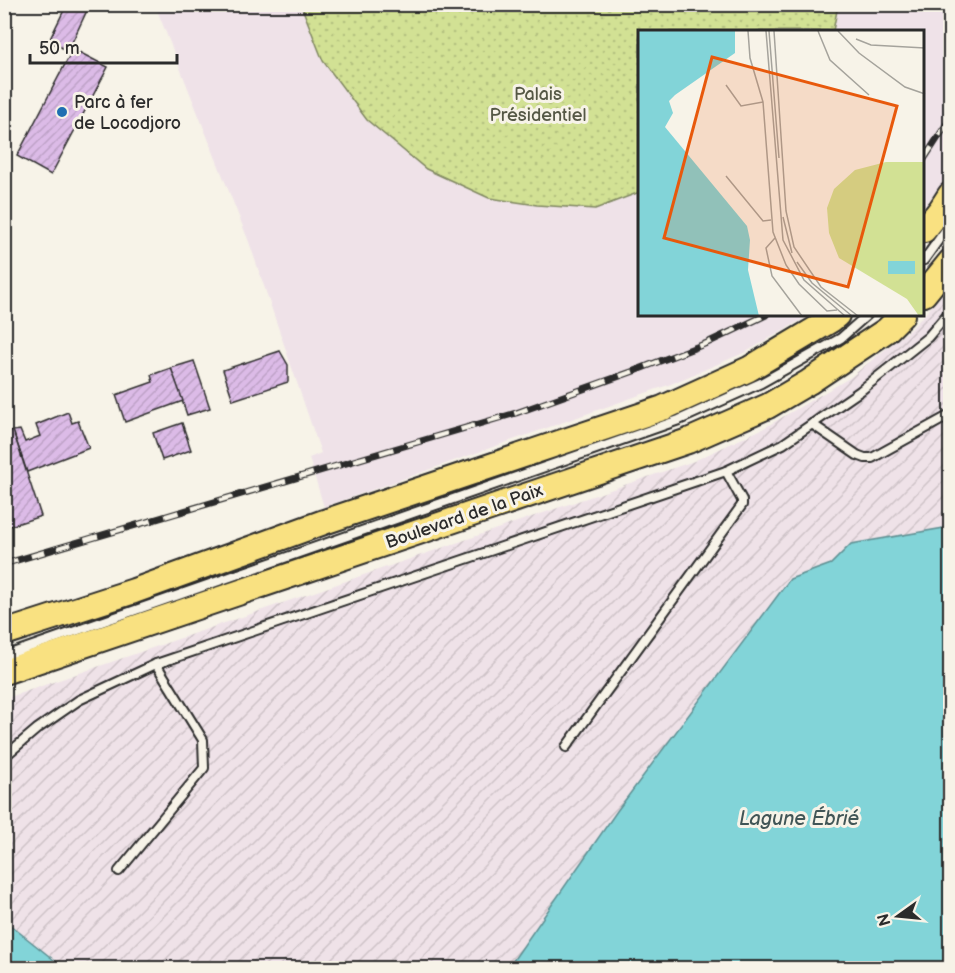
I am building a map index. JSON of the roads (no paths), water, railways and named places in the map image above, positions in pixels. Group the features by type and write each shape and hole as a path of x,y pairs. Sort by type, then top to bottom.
{"main road":[{"path":"925,229 951,195"},
{"path":"925,293 951,262"},
{"path":"4,633 134,591 324,522 663,408 749,369 836,316"},
{"name":"Boulevard de la Paix","path":"4,672 687,441 768,406 799,388 887,330 901,316"}],"lane":[{"path":"925,259 951,224"},
{"path":"4,757 37,729 79,700 156,664 726,471 783,444 860,391 928,337 951,310"},
{"name":"Boulevard de la Paix","path":"4,656 680,420 761,383 831,344 866,316"},
{"path":"812,424 857,455 872,458 951,415"},
{"path":"566,747 742,505 742,500 726,471"},
{"path":"119,871 204,768 203,740 156,664"}],"water":[{"name":"Lagune Ébrié","path":"950,527 950,968 508,968 617,811 790,579 831,564 851,544"},
{"path":"5,921 64,968 5,968"}],"railway":[{"path":"925,157 950,119"},
{"path":"4,564 516,413 707,343 764,316"}],"place":[{"name":"Parc à fer de Locodjoro","path":"62,112"}],"park label":[{"name":"Palais Présidentiel","path":"538,104"}]}
